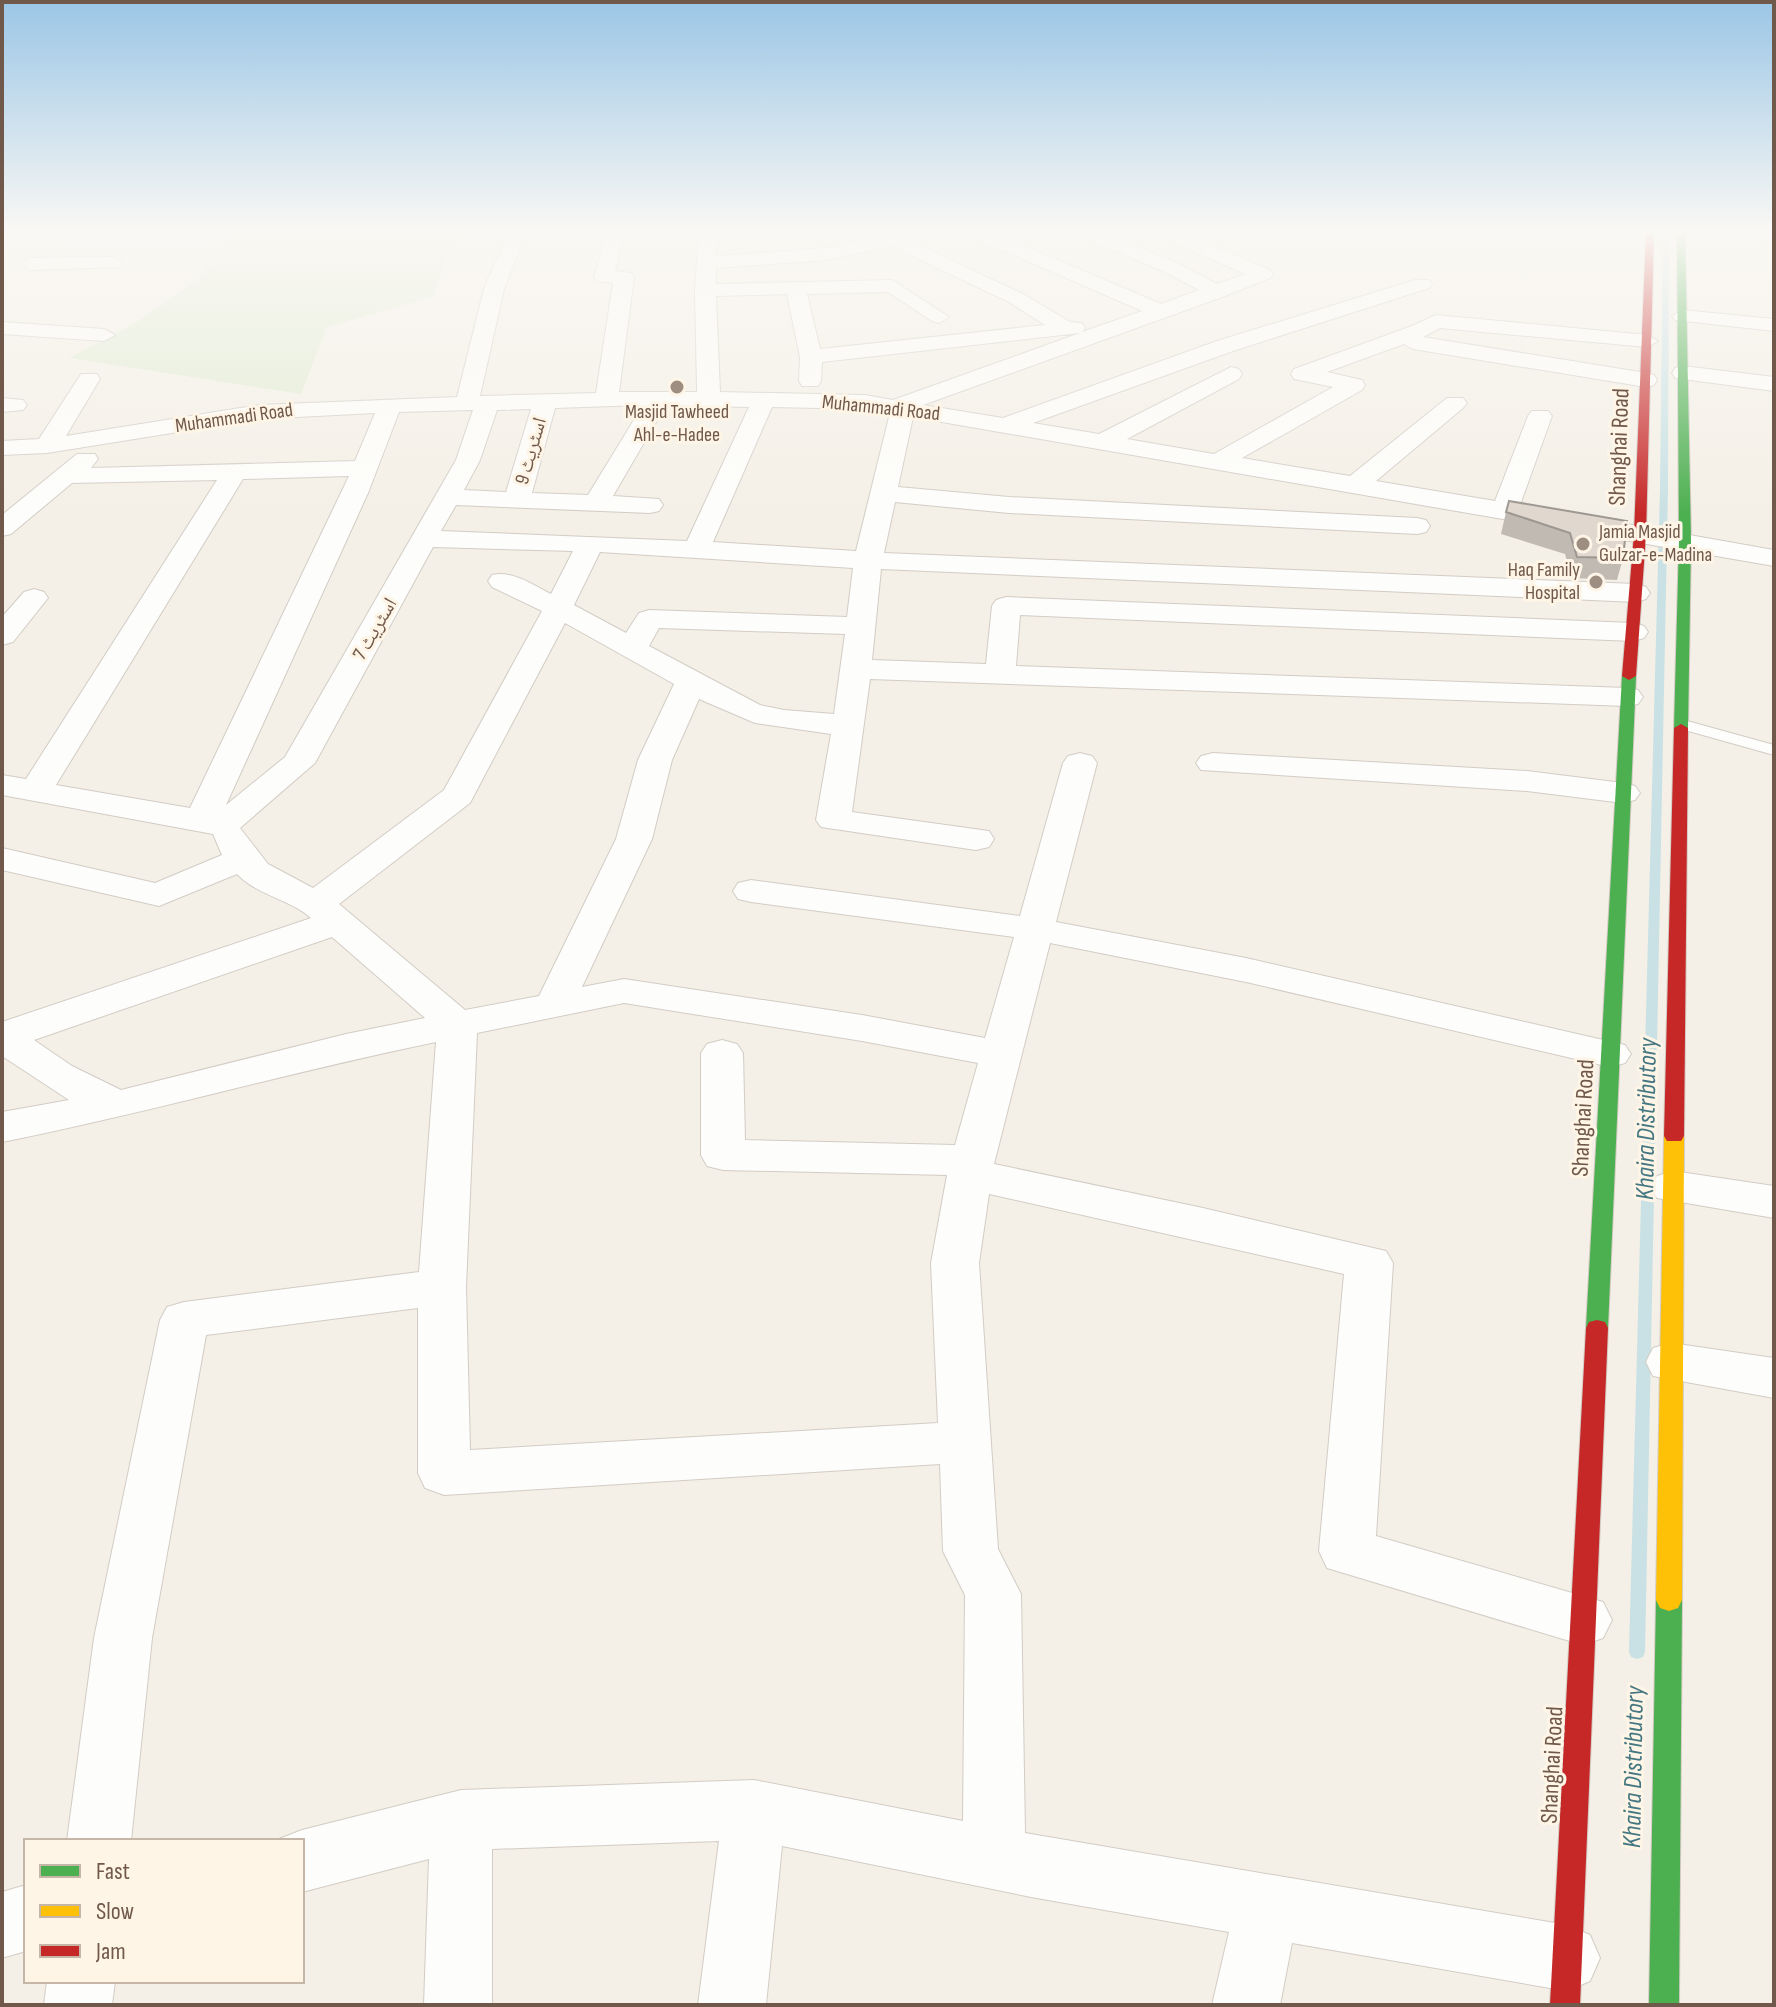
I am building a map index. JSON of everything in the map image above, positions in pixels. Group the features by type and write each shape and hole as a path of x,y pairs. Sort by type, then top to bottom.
{"main road":[{"name":"Shanghai Road","path":"1647,327 1646,380 1680,724 1664,2005"},
{"name":"Shanghai Road","path":"1566,1982 1627,697 1636,593 1663,537 1683,373 1682,327"}],"street":[{"name":"اسٹریٹ 7","path":"212,823 298,763 426,539 468,460 488,327"},
{"path":"606,400 617,327"},
{"path":"707,327 708,398"},
{"path":"804,327 812,374 804,401"},
{"path":"1063,327 1067,329"},
{"path":"811,357 1097,327"},
{"path":"976,839 833,820 849,725 868,561 899,408 1124,327"},
{"path":"1006,425 1212,350 1286,327"},
{"path":"1217,462 1354,385 1302,374 1427,327"},
{"path":"1496,327 1647,341"},
{"path":"2,328 104,335"},
{"path":"14,352 50,332"},
{"path":"1397,339 1646,380"},
{"path":"1683,373 1774,384"},
{"path":"1103,442 1231,374"},
{"path":"47,446 89,379"},
{"name":"Muhammadi Road","path":"2,448 47,446 259,412 659,398 865,402 1774,558"},
{"path":"596,503 659,398"},
{"path":"696,550 764,399"},
{"name":"اسٹریٹ 9","path":"517,500 545,402"},
{"path":"1355,485 1455,403"},
{"path":"212,823 389,407"},
{"path":"1505,510 1540,416"},
{"path":"6,521 114,436"},
{"path":"65,476 364,468"},
{"path":"235,471 19,788 212,823 240,860 262,879 327,912 457,1025"},
{"path":"884,493 1009,505 1417,526"},
{"path":"446,497 650,505"},
{"path":"426,539 591,543 868,561 1636,593"},
{"path":"118,1105 81,1091 39,1066 3,1036 327,912 458,796 591,543"},
{"path":"502,581 558,608 722,701 753,715 778,721 849,725"},
{"path":"2,636 34,598"},
{"path":"1000,674 1006,606 1633,632"},
{"path":"632,649 649,619 859,626"},
{"path":"855,669 1627,697"},
{"path":"554,1005 634,839 655,760 691,681"},
{"path":"994,1858 993,1594 971,1551 955,1263 971,1167 1080,763"},
{"path":"1213,763 1527,781 1623,793"},
{"path":"2,859 159,895 240,860"},
{"path":"751,891 1035,929 1246,970 1610,1054"},
{"path":"2,1127 118,1105 346,1047 624,991 862,1028 1001,1054"},
{"path":"457,1025 442,1287 444,1473 965,1442"},
{"path":"722,1053 723,1155 971,1167 1369,1263 1347,1551 1583,1620"},
{"path":"1673,1187 1774,1202"},
{"path":"99,1839 123,1638 184,1320 442,1287"},
{"path":"1671,1362 1774,1378"},
{"path":"732,2005 754,1810"},
{"path":"304,1860 461,1820 754,1810 994,1858 1267,1906 1566,1982"},
{"path":"458,2005 461,1820"},
{"path":"1246,2005 1267,1906"},
{"path":"2,1925 24,1919"},
{"path":"78,2005 81,1983"}],"lane":[{"path":"1680,724 1774,750"}],"green space":[{"path":"129,327 328,327 301,394 69,358"}],"building":[{"path":"1509,501 1627,521 1623,558 1577,557 1570,533 1506,512"}],"waterway":[{"name":"Khaira Distributory","path":"1637,1652 1665,327"}],"traffic: fast":[{"path":"1681,728 1685,541 1682,327"},
{"path":"1597,1328 1629,676"},
{"path":"1664,2005 1669,1600"}],"traffic: slow":[{"path":"1669,1600 1674,1136"}],"traffic: jam":[{"path":"1629,676 1640,534 1647,327"},
{"path":"1674,1136 1681,728"},
{"path":"1565,2005 1597,1328"}],"place":[{"name":"Masjid Tawheed Ahl-e-Hadee","path":"677,387"},
{"name":"Jamia Masjid Gulzar-e-Madina","path":"1583,544"},
{"name":"Haq Family Hospital","path":"1596,582"}]}
